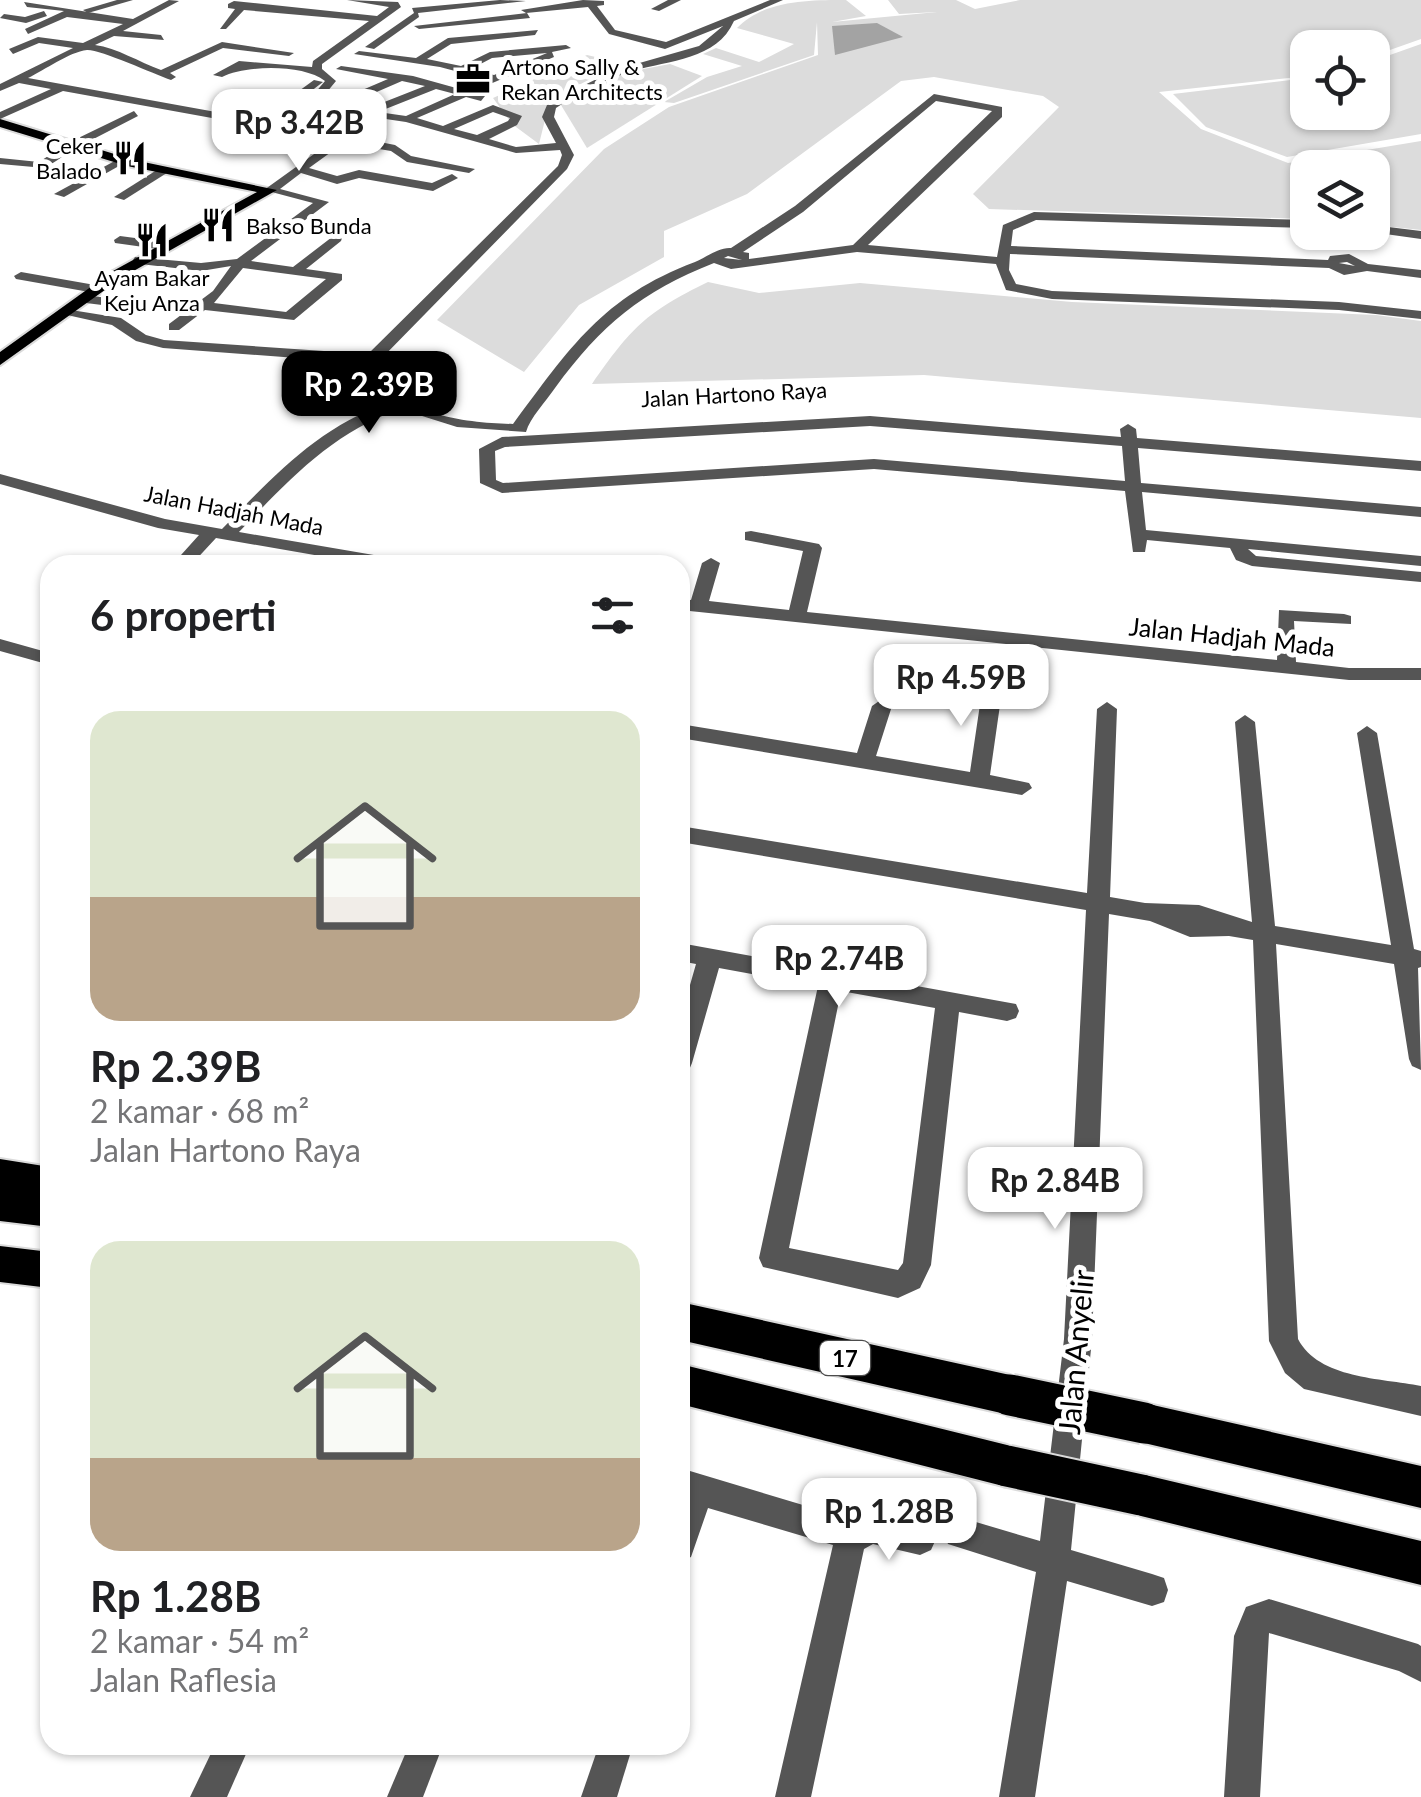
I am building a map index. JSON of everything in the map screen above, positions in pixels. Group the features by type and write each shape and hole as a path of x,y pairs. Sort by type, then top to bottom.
{"highway":[{"path":"0,1175 40,1181"},
{"path":"0,1204 40,1209"},
{"path":"0,1264 40,1269"},
{"name":"17","path":"690,1323 1421,1487"},
{"path":"690,1387 1421,1563"}],"main road":[{"path":"0,124 164,171 270,190"},
{"path":"0,360 140,260 270,190"}],"street":[{"path":"28,32 94,0"},
{"path":"1,15 68,13 128,0"},
{"path":"317,70 316,65 326,56 397,3 352,0"},
{"path":"656,9 673,0"},
{"path":"400,404 376,385 368,368 374,356 566,161 548,117 552,107 669,44 775,0"},
{"path":"0,88 71,56 174,1"},
{"path":"370,47 416,18 594,1 612,32 669,44"},
{"path":"222,27 242,4 379,19"},
{"path":"1,15 28,5 134,22"},
{"path":"391,32 416,18 524,7"},
{"path":"524,7 535,32 550,51"},
{"path":"416,18 440,45"},
{"path":"627,67 711,43 730,18"},
{"path":"93,31 161,38"},
{"path":"418,61 440,45 535,32"},
{"path":"13,51 38,40 108,50 115,58 166,75 222,45 289,53"},
{"path":"464,69 490,55 550,51"},
{"path":"407,119 466,93 481,91 495,79 550,51"},
{"path":"43,52 71,56"},
{"path":"359,54 464,69 495,79"},
{"path":"218,74 239,64 317,70 330,77"},
{"path":"341,69 401,76 466,93"},
{"path":"358,93 378,74"},
{"path":"401,76 330,108 407,119 516,150 560,148"},
{"path":"0,116 60,89 72,77 42,85"},
{"path":"284,106 330,77"},
{"path":"294,129 294,122 328,86 330,77"},
{"path":"17,81 142,98 395,148 407,159 469,169"},
{"path":"363,114 436,85"},
{"path":"92,94 106,86"},
{"path":"517,429 610,310 651,283 714,259 723,264 740,256 934,98 998,109 996,117 858,245"},
{"path":"445,129 493,108 516,116 513,123 480,139"},
{"path":"32,159 134,114"},
{"path":"270,190 334,145 331,138"},
{"path":"0,161 41,166 68,144"},
{"path":"60,194 122,160"},
{"path":"302,170 330,178 359,174 433,188 452,178"},
{"path":"120,197 164,171"},
{"path":"301,196 330,178"},
{"path":"174,327 220,292 240,263 323,202 270,190"},
{"path":"1290,223 1048,214 1010,225 1006,284 1052,295 1339,306 1421,315"},
{"path":"1390,231 1421,235"},
{"path":"298,269 336,238"},
{"path":"120,240 164,246"},
{"path":"740,256 858,245 1005,256 1332,264 1349,272 1364,267 1421,274"},
{"path":"140,260 198,267 240,263 337,277 289,317 202,306"},
{"path":"22,276 116,321 141,338 163,344 374,356"},
{"path":"79,302 134,305"},
{"path":"192,555 323,438 350,420 400,404"},
{"name":"Jalan Hartono Raya","path":"400,404 472,426 517,429 882,408 1128,436 1421,454"},
{"path":"1421,466 1128,436 870,420 502,442 487,449 488,483 502,488 874,464 1421,512"},
{"path":"1128,436 1139,541 1237,543 1421,561"},
{"name":"Jalan Hadjah Mada","path":"0,479 312,555"},
{"path":"750,536 813,548 796,618"},
{"path":"1237,543 1242,556 1252,560 1421,577"},
{"path":"690,604 711,563"},
{"name":"Jalan Hadjah Mada","path":"690,606 1287,667 1421,674"},
{"path":"1287,667 1285,614 1344,620"},
{"path":"0,645 40,656"},
{"path":"979,780 993,684"},
{"path":"864,762 882,706"},
{"name":"Jalan Anyelir","path":"1017,1797 1054,1564 1078,1339 1101,904 1106,709"},
{"path":"1246,722 1264,933 1284,1341 1295,1364 1314,1378 1421,1401"},
{"path":"690,733 1022,788"},
{"path":"1368,734 1414,959 1421,1059"},
{"path":"690,836 1155,912 1181,926 1212,931 1229,927 1414,959"},
{"path":"690,954 1007,1011"},
{"path":"690,1028 710,958"},
{"path":"831,981 773,1258 898,1284 910,1280 917,1265 948,1003"},
{"path":"690,1486 845,1534 871,1528 920,1539"},
{"path":"959,1533 1152,1590"},
{"path":"793,1797 845,1534"},
{"path":"1242,1797 1252,1636 1258,1619 1269,1616 1406,1656 1421,1665"},
{"path":"208,1797 228,1755"},
{"path":"405,1797 422,1755"},
{"path":"599,1797 613,1755"}],"shaded area":[{"path":"846,0 866,16 832,22 937,12 899,14 888,0 956,0 975,9 1020,0 1421,0 1421,39 1390,50 1390,30 1290,30 1290,78 1159,92 1201,129 1290,163 1290,218 989,209 973,194 1059,107 1043,96 934,77 901,81 747,194 664,231 664,257 579,305 524,372 437,320 604,149 669,107 818,55 817,22 814,55 674,103 664,102 707,77 742,66 703,54 716,48 759,62 794,44 737,28 774,7"},
{"path":"877,23 903,37 835,55 832,26"},
{"path":"1421,44 1421,134 1328,150 1290,150 1287,157 1206,127 1173,94 1290,80 1290,130 1390,130 1390,55"},
{"path":"587,55 621,63 550,100 539,144 512,124 493,98"},
{"path":"670,64 702,76 587,148 561,105 617,74"},
{"path":"1421,141 1421,230 1390,227 1390,150 1367,150"},
{"path":"708,282 759,293 860,283 1072,302 1376,315 1421,321 1421,418 924,375 592,384 641,323"}],"place":[{"name":"Artono Sally & Rekan Architects","path":"473,79"},
{"name":"Ceker Balado","path":"130,158"},
{"name":"Bakso Bunda","path":"218,225"},
{"name":"Ayam Bakar Keju Anza","path":"152,240"}]}
